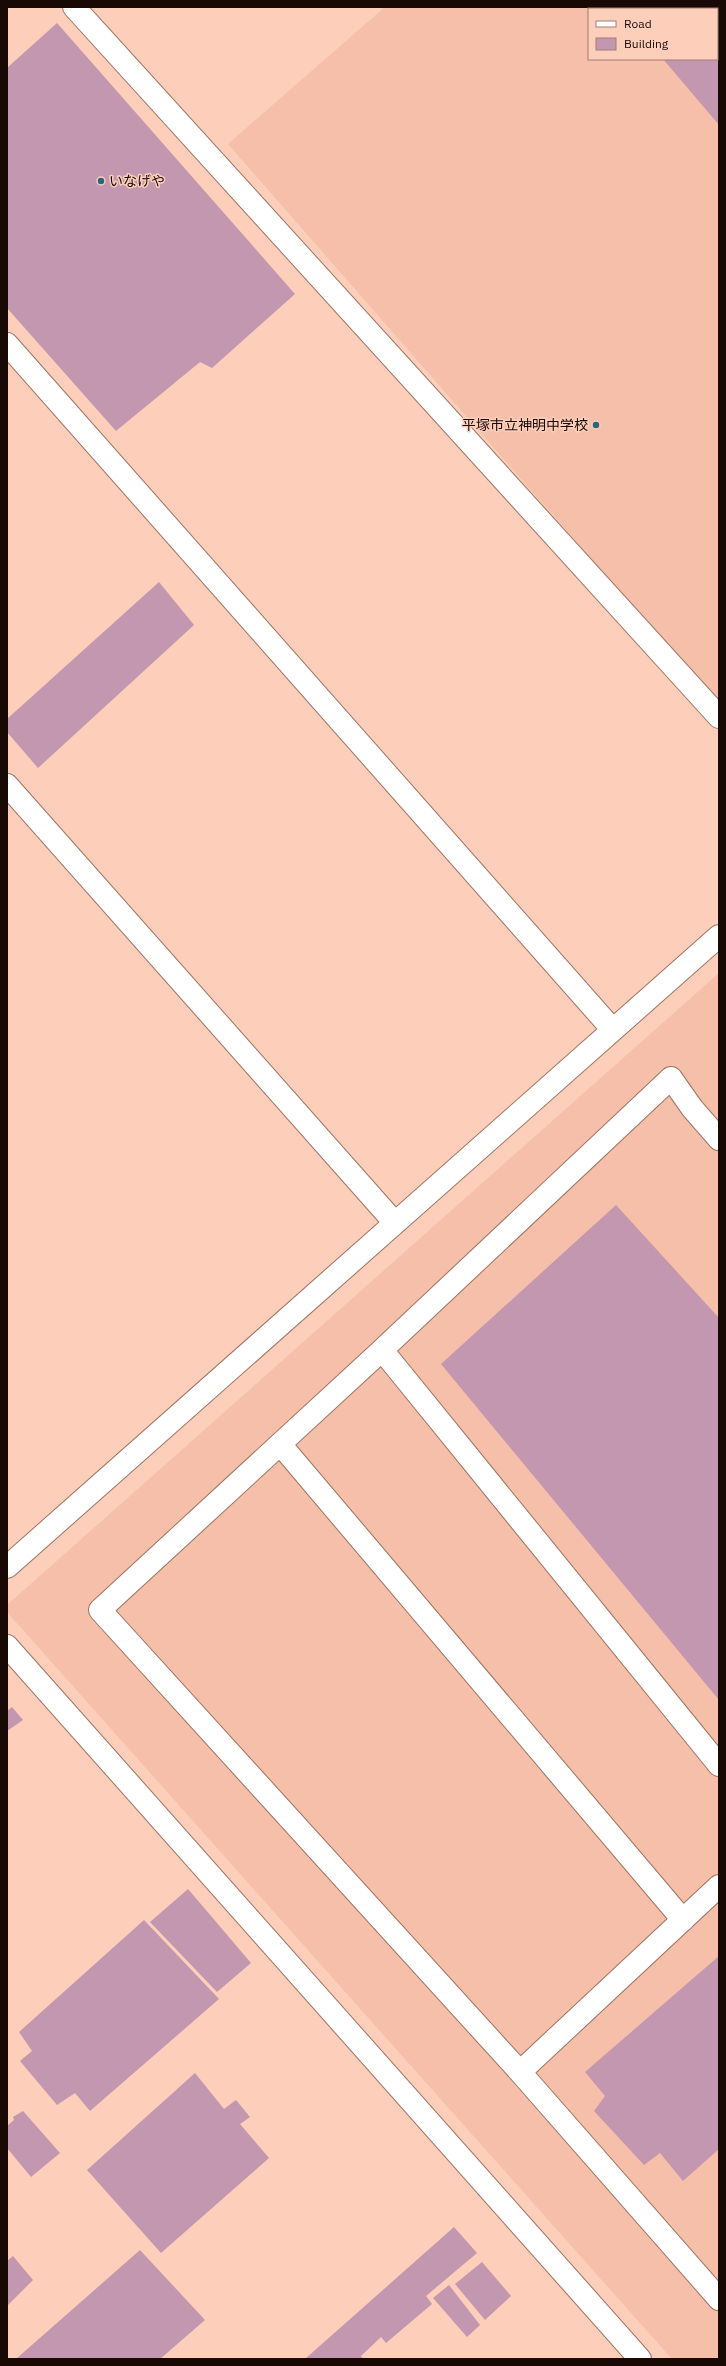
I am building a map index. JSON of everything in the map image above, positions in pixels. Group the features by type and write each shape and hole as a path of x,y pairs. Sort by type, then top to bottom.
{"street":[{"path":"74,7 719,717"},
{"path":"7,344 613,1030"},
{"path":"7,785 395,1223"},
{"path":"7,1567 719,936"},
{"path":"719,1139 692,1108 671,1078 382,1350 100,1610 520,2072 719,2299"},
{"path":"382,1350 719,1765"},
{"path":"280,1444 683,1920"},
{"path":"7,1646 640,2359"},
{"path":"520,2072 719,1886"}],"shaded area":[{"name":"平塚市立神明中学校","path":"385,7 719,7 719,705 228,144"},
{"path":"719,973 719,2359 672,2359 7,1612 7,1605"}],"building":[{"path":"619,7 719,7 719,125 664,60 718,60 718,8"},
{"name":"いなげや","path":"57,23 295,294 212,368 200,362 116,431 7,308 7,68"},
{"path":"159,582 194,625 38,768 7,732 7,719"},
{"path":"616,1205 719,1318 719,1700 441,1364"},
{"path":"12,1707 23,1720 7,1731 7,1711"},
{"path":"188,1889 251,1963 217,1992 150,1922"},
{"path":"144,1920 219,1999 90,2111 75,2093 57,2105 20,2061 32,2051 19,2032"},
{"path":"719,1956 719,2149 683,2181 660,2153 644,2165 594,2111 605,2096 585,2072"},
{"path":"195,2073 224,2109 236,2100 250,2117 240,2124 269,2158 161,2253 87,2170"},
{"path":"23,2111 60,2153 31,2177 7,2148 7,2126 14,2120 13,2117"},
{"path":"454,2227 477,2253 426,2296 432,2304 386,2343 381,2337 361,2356 363,2359 305,2359"},
{"path":"140,2250 205,2320 160,2359 16,2359"},
{"path":"13,2256 33,2280 7,2306 7,2261"},
{"path":"482,2262 511,2296 485,2320 455,2284"},
{"path":"449,2285 480,2325 467,2337 433,2298"}],"place":[{"name":"いなげや","path":"101,181"},
{"name":"平塚市立神明中学校","path":"596,425"}]}
